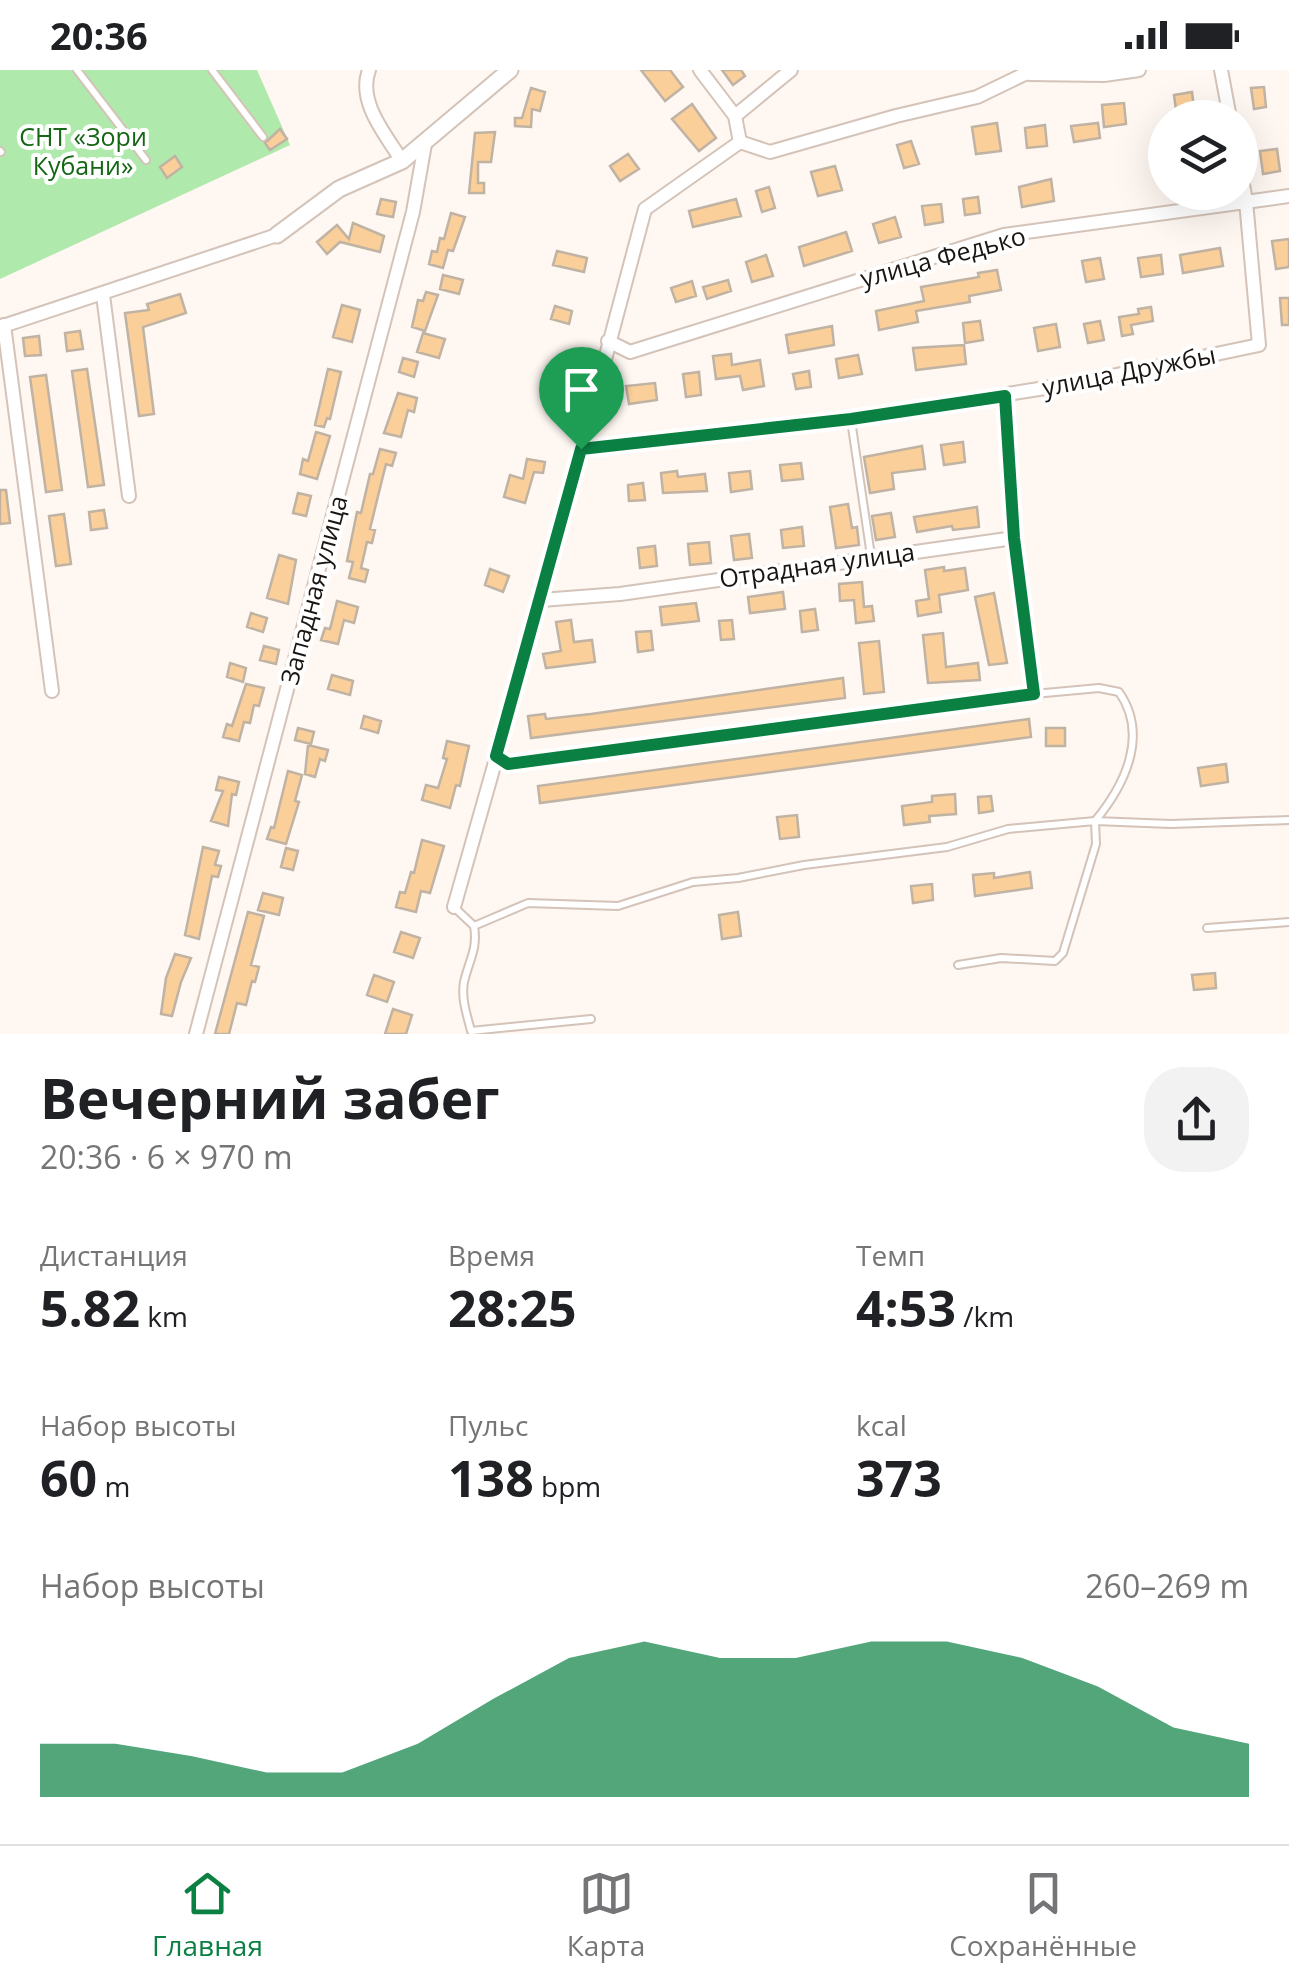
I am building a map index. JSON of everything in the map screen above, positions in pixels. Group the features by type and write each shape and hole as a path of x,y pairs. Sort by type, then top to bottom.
{"street":[{"path":"369,70 365,81 371,110 402,162"},
{"path":"52,691 2,326 277,236 339,189 402,162 510,70"},
{"path":"700,70 735,116 740,142"},
{"path":"735,116 790,70"},
{"path":"740,142 770,152 977,97 1031,72 1104,74 1139,70"},
{"path":"1221,70 1227,100"},
{"path":"454,907 645,209 740,142"},
{"name":"Западная улица","path":"196,1034 413,212 425,144"},
{"name":"улица Федько","path":"1258,200 1289,196"},
{"name":"улица Федько","path":"608,341 630,352 1004,235 1182,210"},
{"name":"улица Дружбы","path":"581,449 851,419 1005,396 1259,345 1247,210"},
{"path":"103,295 130,496"},
{"name":"Отрадная улица","path":"541,600 620,594 1014,538"},
{"path":"496,756 508,764 1034,694"}],"lane":[{"path":"77,70 146,160"},
{"path":"212,70 263,137"},
{"path":"958,965 1002,958 1055,961 1064,953 1096,844 1096,821 1111,802 1134,745 1130,708 1119,692 1099,688 1034,694 1014,538 1005,396"},
{"path":"851,419 871,557"},
{"path":"474,926 528,903 618,906 693,882 947,847 1008,829 1096,821 1170,824 1289,820"},
{"path":"454,907 474,926 477,945 465,979 463,999 470,1033 590,1019"},
{"path":"1207,928 1289,922"}],"green space":[{"name":"СНТ «Зори Кубани»","path":"0,70 257,70 290,145 0,279"}],"building":[{"path":"641,70 670,70 683,87 665,101"},
{"path":"722,70 741,70 745,76 733,85"},
{"path":"1264,87 1266,107 1258,108 1251,88"},
{"path":"531,88 545,92 540,111 532,109 531,127 515,126 515,118 522,118"},
{"path":"1192,92 1193,100 1175,100 1174,95"},
{"path":"1124,103 1126,124 1104,127 1102,105"},
{"path":"692,104 716,138 699,151 672,119"},
{"path":"997,123 1001,151 976,154 972,127"},
{"path":"1098,123 1100,138 1074,142 1071,126"},
{"path":"1045,125 1047,146 1027,148 1025,128"},
{"path":"280,129 287,139 270,150 265,143"},
{"path":"495,132 491,162 478,162 478,183 484,183 484,193 469,193 475,133"},
{"path":"911,141 919,164 904,168 897,145"},
{"path":"1277,149 1280,171 1263,174 1260,151"},
{"path":"628,154 639,169 620,181 610,166"},
{"path":"175,156 182,167 167,178 160,167"},
{"path":"835,166 842,190 818,196 811,172"},
{"path":"1051,179 1054,201 1022,207 1019,187"},
{"path":"769,187 775,208 762,212 756,191"},
{"path":"978,197 980,213 965,215 963,199"},
{"path":"381,199 396,202 393,217 377,214"},
{"path":"736,199 741,216 693,227 689,211"},
{"path":"941,204 943,222 925,225 922,206"},
{"path":"451,213 465,217 443,268 429,264 432,251 437,252 440,238 444,239"},
{"path":"895,217 901,237 879,243 873,224"},
{"path":"353,223 384,236 380,252 340,242 327,254 317,242 337,225 349,239"},
{"path":"846,232 852,251 804,266 799,247"},
{"path":"1289,239 1289,267 1276,269 1272,241"},
{"path":"1220,248 1223,266 1183,273 1180,255"},
{"path":"557,251 587,258 584,272 553,265"},
{"path":"766,255 773,276 752,282 746,262"},
{"path":"1161,255 1163,274 1141,277 1138,258"},
{"path":"1100,258 1104,279 1086,282 1082,261"},
{"path":"997,270 1001,290 969,296 970,302 916,311 918,322 879,330 876,311 924,301 921,287"},
{"path":"443,275 463,280 459,294 440,289"},
{"path":"728,280 731,291 707,299 703,287"},
{"path":"692,281 696,296 676,302 671,288"},
{"path":"426,292 438,295 425,331 412,327 418,300 423,301"},
{"path":"180,294 186,313 143,327 154,414 139,416 125,313 149,310 147,304"},
{"path":"1280,298 1289,298 1289,325 1282,325"},
{"path":"342,305 360,310 352,342 333,337"},
{"path":"555,306 572,311 569,324 551,319"},
{"path":"1151,307 1153,321 1131,325 1133,334 1122,336 1119,317 1139,314 1138,309"},
{"path":"980,321 983,340 965,343 963,323"},
{"path":"1100,321 1104,340 1088,343 1084,324"},
{"path":"1056,324 1060,347 1038,351 1034,328"},
{"path":"832,326 834,345 789,353 786,335"},
{"path":"80,331 83,349 67,351 65,333"},
{"path":"423,333 445,339 439,358 417,352"},
{"path":"39,336 41,355 25,356 23,338"},
{"path":"964,345 966,364 916,370 913,348"},
{"path":"731,354 732,365 760,360 764,386 743,390 740,376 716,379 713,356"},
{"path":"858,355 862,374 839,378 836,359"},
{"path":"403,358 418,362 414,377 399,372"},
{"path":"87,369 104,485 88,487 72,371"},
{"path":"328,369 341,372 330,419 324,427 315,425"},
{"path":"809,371 811,387 796,389 793,374"},
{"path":"699,372 701,395 686,397 683,374"},
{"path":"46,375 62,490 46,492 30,377"},
{"path":"655,383 657,400 629,404 626,386"},
{"path":"398,393 417,398 414,412 408,410 401,437 384,433"},
{"path":"316,432 330,436 317,479 300,474"},
{"path":"963,442 965,462 944,465 941,445"},
{"path":"922,446 925,469 892,473 894,489 870,493 864,457"},
{"path":"380,449 396,453 392,466 386,464 370,529 375,530 372,543 367,542 361,568 368,570 365,582 349,578 353,562 347,561 357,512 361,513"},
{"path":"527,459 545,462 543,473 534,472 525,503 504,497 510,475 523,479"},
{"path":"801,463 803,479 782,481 780,465"},
{"path":"677,471 678,477 705,474 707,491 663,493 661,473"},
{"path":"750,471 752,489 731,492 729,473"},
{"path":"643,483 645,500 629,501 628,485"},
{"path":"0,490 6,490 10,523 0,524"},
{"path":"298,493 311,496 306,516 293,513"},
{"path":"848,504 859,545 836,548 830,507"},
{"path":"977,507 979,527 953,530 952,526 917,532 914,517"},
{"path":"104,510 107,528 91,530 89,512"},
{"path":"891,513 895,537 876,540 872,516"},
{"path":"64,514 71,564 56,566 49,516"},
{"path":"802,527 804,546 783,548 781,530"},
{"path":"749,534 752,558 734,560 731,536"},
{"path":"709,542 711,563 690,565 688,544"},
{"path":"655,546 657,566 640,568 638,548"},
{"path":"279,555 296,560 288,604 267,598"},
{"path":"944,567 944,571 965,568 968,590 939,595 941,612 918,616 916,601 929,599 925,570"},
{"path":"490,569 509,576 503,592 485,585"},
{"path":"862,582 864,607 872,606 874,621 856,623 854,600 840,601 839,584"},
{"path":"783,592 785,609 750,613 748,597"},
{"path":"994,593 1007,663 989,665 975,597"},
{"path":"337,601 358,607 354,623 344,620 338,644 321,640 325,628 330,629"},
{"path":"696,603 699,621 662,625 660,607"},
{"path":"815,609 818,630 802,632 800,611"},
{"path":"251,613 267,618 263,632 247,627"},
{"path":"571,620 574,642 592,640 595,662 546,668 543,654 561,651 556,622"},
{"path":"732,620 734,639 721,640 719,621"},
{"path":"651,631 653,650 638,652 636,632"},
{"path":"943,633 946,667 978,663 980,680 928,683 923,635"},
{"path":"879,641 884,692 864,694 859,643"},
{"path":"264,646 279,650 276,664 260,660"},
{"path":"230,663 246,668 243,682 227,677"},
{"path":"332,675 353,681 350,695 328,689"},
{"path":"843,678 845,698 531,738 528,716 545,714 546,719 591,714"},
{"path":"246,684 264,688 259,706 254,705 250,723 244,722 239,741 223,737 227,724 232,726"},
{"path":"364,716 381,721 378,733 361,728"},
{"path":"1029,719 1031,737 540,803 538,786"},
{"path":"298,728 314,732 311,744 295,740"},
{"path":"1046,728 1065,728 1065,746 1046,746"},
{"path":"447,741 469,746 460,786 456,785 450,808 422,800 426,785 438,788 447,759 443,758"},
{"path":"308,745 328,750 325,761 320,759 315,777 305,774"},
{"path":"1226,764 1228,782 1201,786 1198,768"},
{"path":"288,771 302,775 295,801 299,802 286,844 267,839 271,827 274,828"},
{"path":"219,777 239,782 236,795 232,794 228,826 211,821 223,791 216,790"},
{"path":"955,794 956,814 929,816 930,822 904,825 902,806 932,802 932,796"},
{"path":"991,796 993,811 979,813 978,797"},
{"path":"797,815 799,837 780,839 777,817"},
{"path":"422,840 444,846 430,893 421,891 416,912 396,907 400,892 405,893 411,872 414,873"},
{"path":"203,847 219,851 215,865 221,866 218,877 212,876 199,939 185,935"},
{"path":"286,848 298,851 293,870 281,867"},
{"path":"1030,872 1032,888 975,896 973,875 994,873 994,878"},
{"path":"932,884 933,900 913,903 911,886"},
{"path":"263,893 283,898 279,915 258,910"},
{"path":"248,912 264,916 251,965 259,967 255,982 252,981 246,1005 237,1003 229,1034 215,1034"},
{"path":"738,912 741,936 722,939 719,915"},
{"path":"401,932 420,938 413,958 394,952"},
{"path":"175,954 191,958 172,1016 161,1014 166,978"},
{"path":"1215,973 1216,988 1194,990 1192,975"},
{"path":"374,975 394,982 387,1002 367,995"},
{"path":"393,1009 412,1015 406,1034 385,1034"}],"route":[{"path":"1005,396 1014,538 1034,694 508,764 496,756 581,449 851,419 1005,396"}]}
